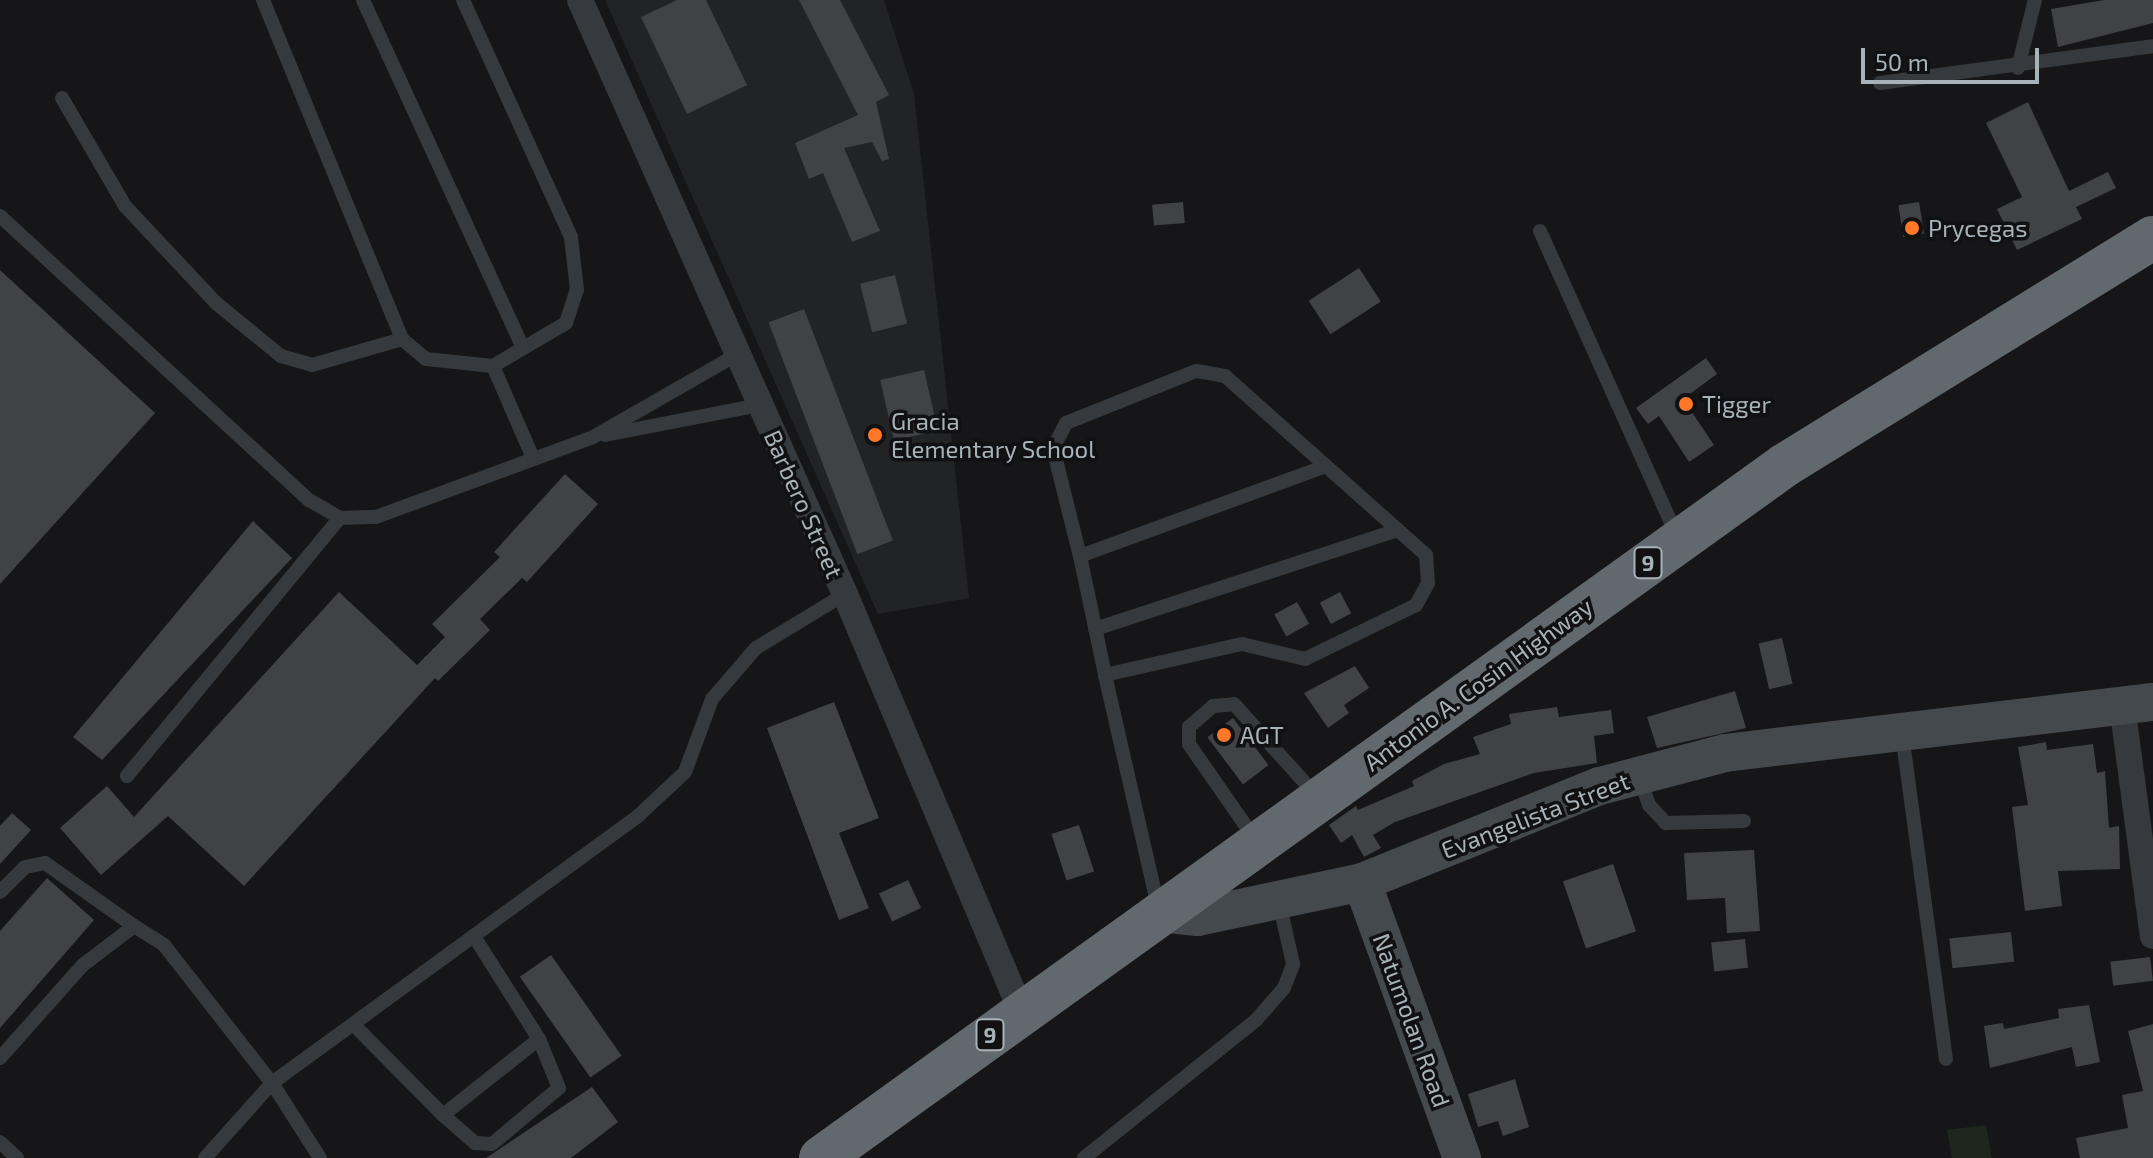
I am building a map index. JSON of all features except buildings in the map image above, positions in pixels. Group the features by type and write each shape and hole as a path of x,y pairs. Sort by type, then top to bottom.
{"highway":[{"name":"Antonio A. Cosin Highway","path":"821,1158 1679,540 1891,397 2153,238"}],"street":[{"name":"Barbero Street","path":"580,0 845,594 1022,1012"},
{"name":"Evangelista Street","path":"1159,913 1198,917 1362,882 1639,776 1725,753 1901,729 2138,703"},
{"path":"2138,703 2153,936"},
{"name":"Natumolan Road","path":"1362,882 1462,1158"}],"lane":[{"path":"263,0 402,339 426,359 493,366 566,323 577,290 571,237 463,0"},
{"path":"363,0 523,348"},
{"path":"2018,68 2035,0"},
{"path":"1880,83 2018,68 2153,46"},
{"path":"62,98 125,206 216,303 281,356 312,365 402,339"},
{"path":"0,217 309,500 340,518 376,517 593,437 759,405"},
{"path":"1540,231 1679,540"},
{"path":"593,437 736,355"},
{"path":"493,366 533,458"},
{"path":"1105,675 1242,644 1305,659 1416,605 1428,583 1426,555 1225,376 1196,371 1066,423 1053,448 1159,913"},
{"path":"1080,556 1326,466"},
{"path":"127,776 340,518"},
{"path":"1095,629 1398,530"},
{"path":"205,1158 272,1083 638,816 685,772 712,699 756,648 845,594"},
{"path":"1258,842 1189,744 1189,727 1213,706 1234,704 1319,798"},
{"path":"1901,729 1946,1059"},
{"path":"1639,776 1649,805 1666,823 1744,821"},
{"path":"0,892 25,867 45,863 164,945 272,1083 320,1158"},
{"path":"1084,1158 1256,1020 1284,988 1293,964 1279,902"},
{"path":"0,1058 83,965 134,926"},
{"path":"353,1024 475,1143 492,1144 559,1088 539,1039 474,936"},
{"path":"443,1115 539,1039"},
{"path":"0,1142 17,1158"}],"shaded area":[{"name":"Gracia Elementary School","path":"605,0 884,0 914,94 969,598 878,614"},
{"path":"1986,1125 1992,1158 1952,1158 1947,1130"}],"place":[{"name":"Prycegas","path":"1912,228"},
{"name":"Tigger","path":"1686,404"},
{"name":"Gracia Elementary School","path":"875,435"},
{"name":"AGT","path":"1224,735"}]}
